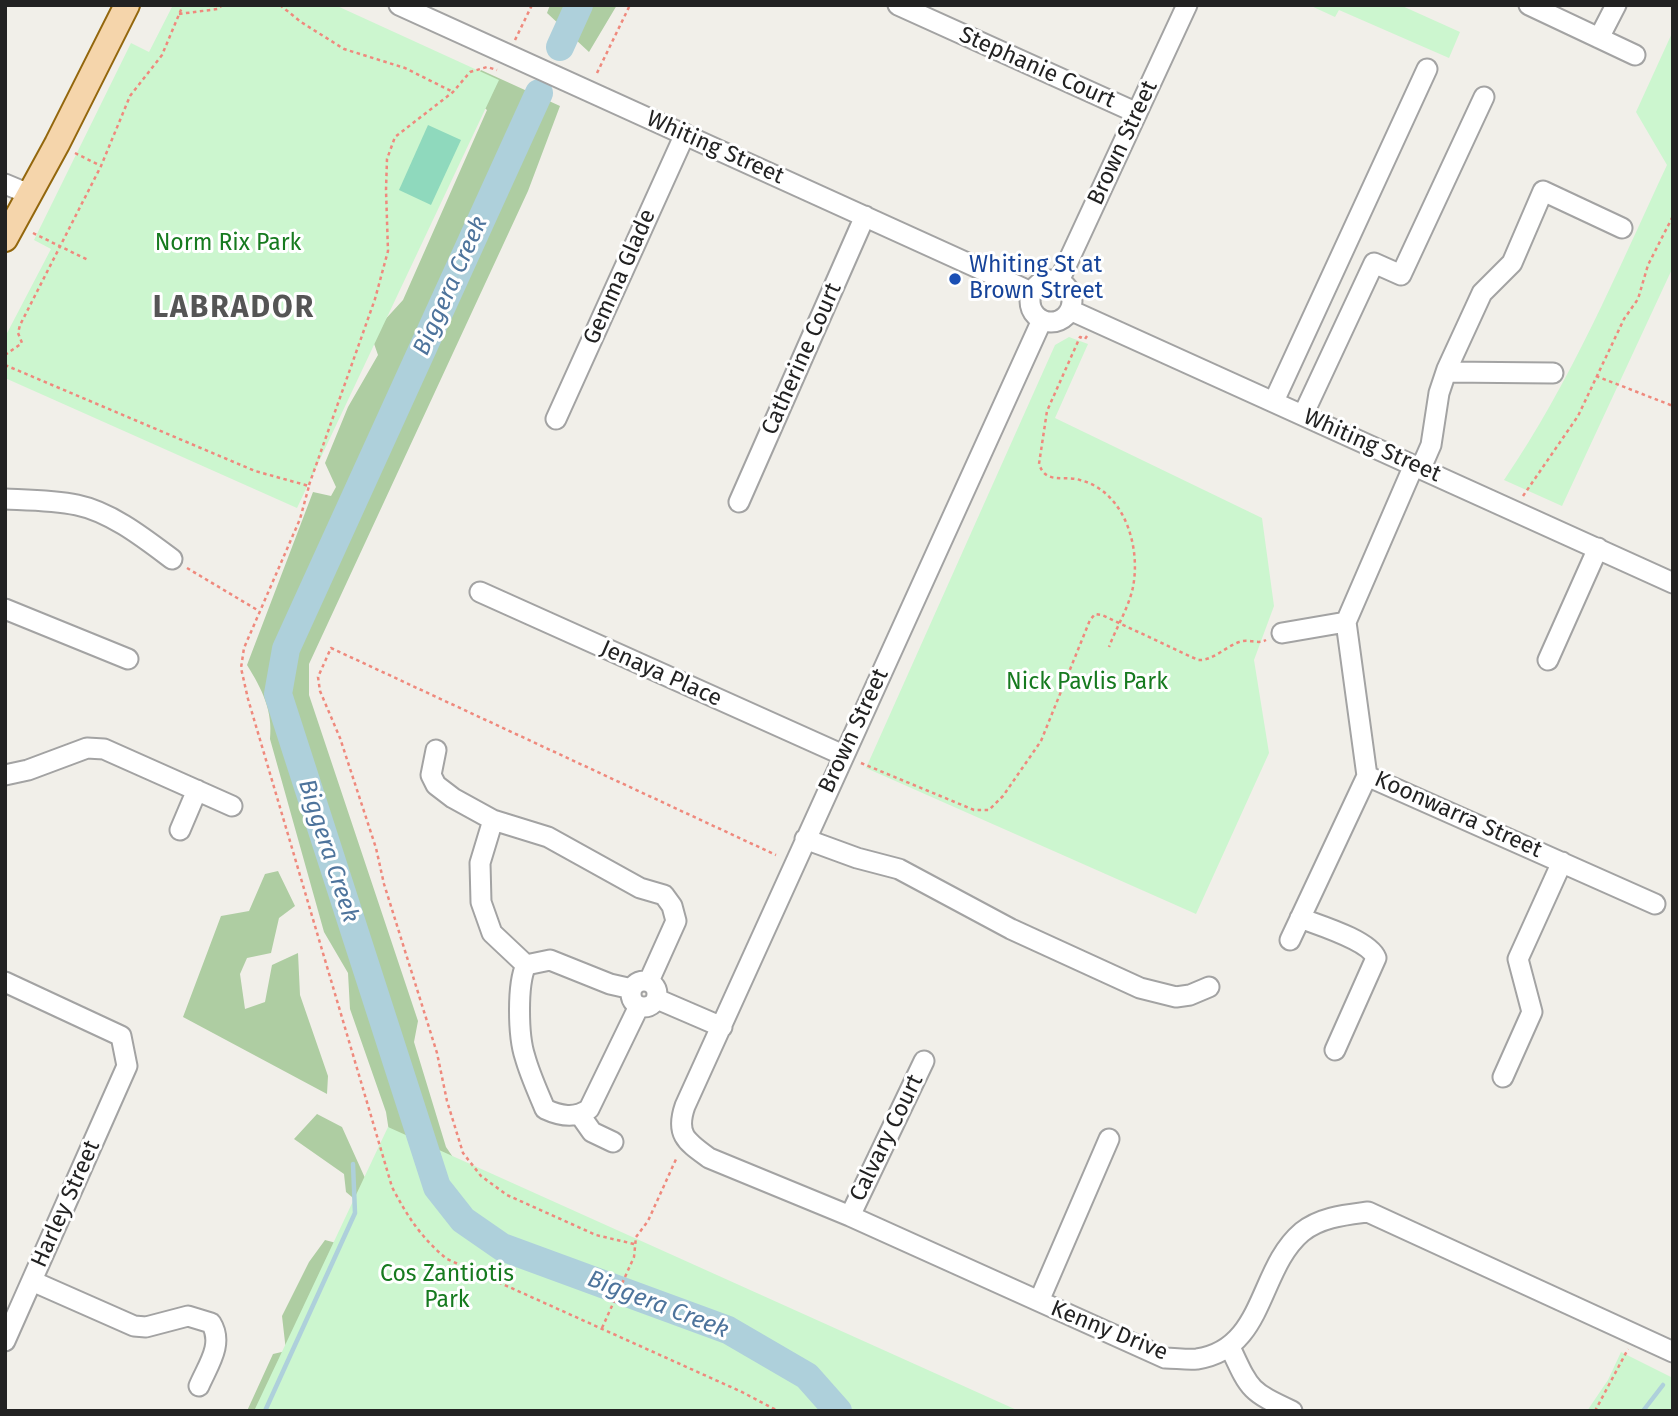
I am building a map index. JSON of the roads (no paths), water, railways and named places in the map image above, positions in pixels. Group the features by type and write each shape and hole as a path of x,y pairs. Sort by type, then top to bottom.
{"main road":[{"path":"16,235 29,194 127,5"}],"street":[{"name":"Whiting Street","path":"399,5 1031,292"},
{"name":"Stephanie Court","path":"898,5 1137,113"},
{"name":"Brown Street","path":"1059,281 1187,5"},
{"path":"1529,5 1635,55"},
{"path":"1599,38 1616,5"},
{"path":"1274,401 1427,69"},
{"path":"1303,415 1374,263 1401,275 1484,97"},
{"name":"Gemma Glade","path":"556,419 685,134"},
{"path":"5,184 29,194"},
{"path":"1282,633 1346,622 1418,466 1431,445 1439,393 1446,372 1482,293 1512,263 1543,191 1622,228"},
{"name":"Catherine Court","path":"739,502 865,216"},
{"path":"1059,281 1071,293 1070,310 1055,321 1042,320 1031,308 1031,292 1040,282 1059,281"},
{"name":"Whiting Street","path":"1070,310 1673,583"},
{"name":"Brown Street","path":"689,1144 681,1133 680,1118 1042,320"},
{"path":"1446,372 1553,373"},
{"path":"5,499 64,502 97,511 172,559"},
{"path":"1548,660 1598,548"},
{"name":"Jenaya Place","path":"480,592 843,755"},
{"path":"5,608 128,659"},
{"name":"Koonwarra Street","path":"1346,622 1367,776 1655,904"},
{"path":"5,775 28,770 88,748 96,748 232,806"},
{"path":"436,750 431,775 436,785 453,798 493,820 548,837 640,888 664,895 672,906 676,921 644,994 589,1109 580,1115 558,1115 545,1109 524,1055 519,996 520,976 526,965 550,960 610,984 644,994 722,1027"},
{"path":"1290,940 1367,776"},
{"path":"180,831 197,790"},
{"path":"493,820 480,863 481,902 492,933 526,965"},
{"path":"805,839 847,855 900,869 1012,929 1140,988 1176,997 1190,995 1209,987"},
{"path":"1503,1077 1532,1012 1518,963 1520,954 1562,862"},
{"path":"1300,918 1365,945 1380,946 1335,1050"},
{"name":"Harley Street","path":"5,982 121,1036 127,1066 5,1341"},
{"name":"Calvary Court","path":"850,1216 924,1060"},
{"path":"580,1115 592,1132 613,1142"},
{"path":"1039,1301 1109,1139"},
{"name":"Kenny Drive","path":"689,1144 709,1158 850,1216 1165,1358 1198,1359 1230,1347"},
{"path":"1292,1411 1261,1396 1247,1384 1230,1347 1248,1327 1281,1257 1303,1232 1331,1217 1368,1212 1673,1352"},
{"path":"32,1281 134,1326 146,1327 188,1316 211,1323 216,1331 217,1344 199,1386"}],"waterway":[{"name":"Biggera Creek","path":"560,47 579,5"},
{"name":"Biggera Creek","path":"539,93 286,649 278,694 437,1187 463,1220 502,1247 728,1330 807,1376 838,1411"},
{"path":"265,1411 355,1213 353,1164"},
{"path":"1643,1411 1663,1385"}],"place":[{"name":"Whiting St at Brown Street","path":"955,279"}],"district":[{"name":"LABRADOR","path":"234,309"}],"park label":[{"name":"Norm Rix Park","path":"228,244"},
{"name":"Nick Pavlis Park","path":"1087,683"},
{"name":"Cos Zantiotis Park","path":"447,1288"}]}
